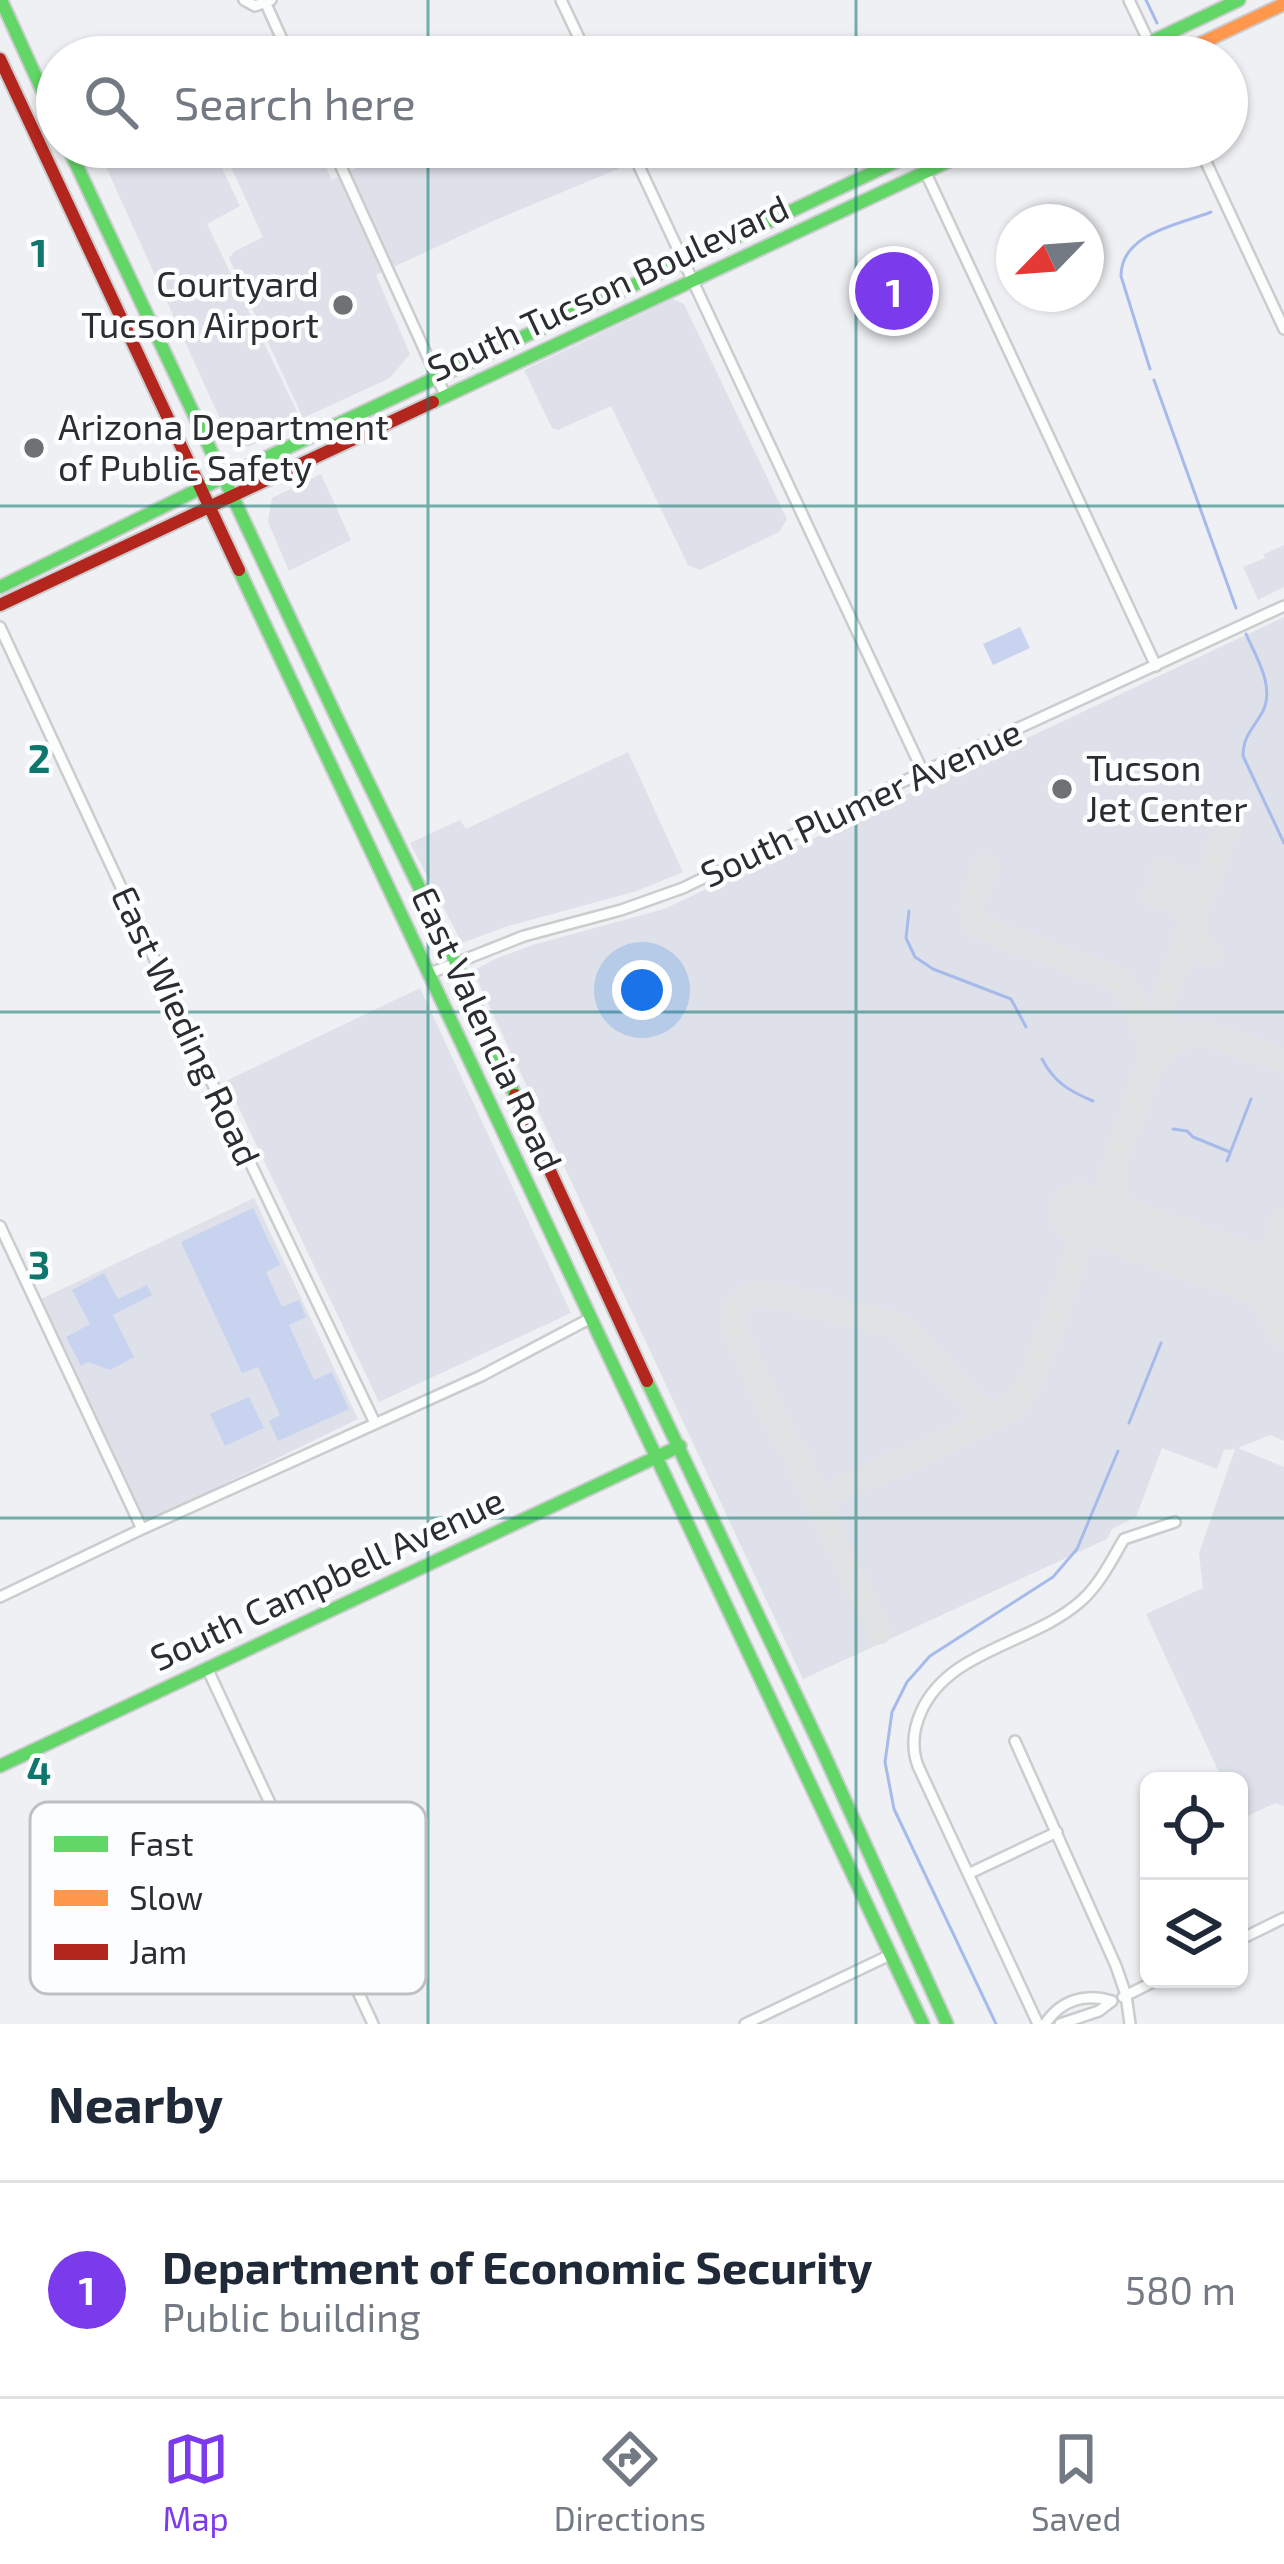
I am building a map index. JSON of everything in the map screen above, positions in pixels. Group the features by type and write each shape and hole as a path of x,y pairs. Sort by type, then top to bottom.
{"main road":[{"path":"1,0 36,77"},
{"path":"1164,36 1239,0"},
{"path":"1216,36 1284,4"},
{"name":"East Valencia Road","path":"0,59 36,136"},
{"name":"East Valencia Road","path":"51,168 923,2024"},
{"name":"East Valencia Road","path":"78,168 456,963 570,1218 947,2024"},
{"name":"South Tucson Boulevard","path":"0,587 881,168"},
{"name":"South Tucson Boulevard","path":"0,605 935,168"},
{"path":"90,251 112,242"},
{"path":"311,724 334,712"},
{"name":"South Campbell Avenue","path":"0,1766 680,1446"},
{"path":"766,1690 789,1679"}],"street":[{"path":"244,0 255,6 269,2 282,36"},
{"path":"561,0 578,36"},
{"path":"1129,0 1146,36"},
{"path":"342,168 446,397"},
{"path":"640,168 923,772"},
{"path":"925,168 1156,666"},
{"path":"1208,168 1284,329"},
{"name":"South Plumer Avenue","path":"428,974 524,936 622,910 682,888 1284,605"},
{"name":"East Wieding Road","path":"0,627 375,1423"},
{"path":"0,1226 142,1529"},
{"path":"0,1597 481,1376 591,1318"},
{"path":"1112,2001 1094,1996 1074,2000 1042,2024 913,1753 917,1720 926,1700 951,1673 1080,1602 1102,1577 1124,1539 1175,1522"},
{"path":"207,1668 269,1802"},
{"path":"1015,1741 1116,1966 1130,2024"},
{"path":"968,1874 1057,1832"},
{"path":"1248,1936 1284,1918"},
{"path":"745,2024 890,1955"},
{"path":"1060,2024 1099,2011 1140,1988"},
{"path":"359,1994 373,2024"}],"shaded area":[{"path":"106,168 222,168 240,206 207,224 302,422 248,447 229,439"},
{"path":"232,168 327,168 332,180 357,168 618,168 376,275 410,354 390,378 303,418 229,258 263,237"},
{"path":"673,299 684,304 787,519 779,532 700,570 688,565 611,406 558,430 552,428 524,370"},
{"path":"321,474 351,540 289,571 268,522 272,498"},
{"path":"1284,545 1284,587 1258,600 1243,567"},
{"path":"1284,617 1284,1441 1270,1435 1238,1448 1284,1467 1284,1806 1275,1803 1248,1816 1248,1772 1219,1772 1146,1614 1203,1588 1199,1553 1235,1449 1224,1450 1217,1469 1162,1448 1136,1517 1112,1529 1107,1539 803,1679 473,971 536,944 664,909"},
{"path":"1020,627 1030,648 993,665 983,644"},
{"path":"628,752 683,872 637,891 462,943 410,843 460,820 466,829"},
{"path":"420,988 571,1313 379,1402 226,1081"},
{"path":"254,1198 358,1419 144,1523 41,1299"},
{"path":"253,1208 280,1265 266,1272 282,1307 299,1300 306,1317 289,1325 314,1380 332,1372 349,1409 278,1441 269,1421 280,1415 258,1367 242,1373 181,1242"},
{"path":"104,1273 118,1299 147,1285 152,1295 113,1315 134,1357 110,1370 88,1362 81,1366 66,1337 90,1324 72,1290"},
{"path":"249,1397 264,1428 225,1446 210,1414"}],"waterway":[{"path":"1146,0 1157,23"},
{"path":"1150,369 1121,276 1124,261 1141,240 1211,212"},
{"path":"1154,380 1236,608"},
{"path":"1246,634 1267,692 1243,756 1284,843"},
{"path":"909,911 906,938 915,957 933,969 1011,999 1026,1027"},
{"path":"1042,1059 1063,1085 1093,1101"},
{"path":"1227,1161 1251,1099"},
{"path":"1173,1129 1230,1152"},
{"path":"1129,1423 1161,1343"},
{"path":"996,2024 894,1809 885,1762 892,1712 907,1682 930,1656 1053,1577 1077,1549 1118,1451"}],"taxiway":[{"path":"1154,1050 1164,1000 1230,819"},
{"path":"986,867 971,907 974,925 1118,979 1142,1021 1149,1067"},
{"path":"1163,872 1196,887 1199,902"},
{"path":"1155,895 1185,908 1198,942 1209,954"},
{"path":"1177,1035 1204,1034 1284,1061"},
{"path":"1136,1231 1115,1197 1112,1170 1149,1067 1170,1044 1188,1036"},
{"path":"840,1490 998,1417 1020,1398 1032,1379 1091,1215"},
{"path":"1284,1220 1264,1283 1265,1297 1284,1337"},
{"path":"1233,1267 1263,1258 1274,1245"},
{"path":"879,1633 734,1328 737,1307 746,1298 766,1293 897,1325 978,1408 997,1413 1010,1409"}],"runway":[{"path":"1079,1211 1284,1285"}],"traffic: fast":[{"path":"1,0 36,77"},
{"path":"1163,36 1239,0"},
{"path":"78,168 515,1095"},
{"path":"0,587 882,168"},
{"path":"433,402 934,168"},
{"path":"239,570 923,2024"},
{"path":"647,1381 947,2024"},
{"path":"0,1766 680,1446"}],"traffic: slow":[{"path":"1216,36 1284,4"}],"traffic: jam":[{"path":"0,59 36,136"},
{"path":"51,168 239,570"},
{"path":"0,605 433,402"},
{"path":"515,1095 647,1381"}],"place":[{"name":"Department of Economic Security","path":"894,291"},
{"name":"Courtyard Tucson Airport","path":"343,305"},
{"name":"Arizona Department of Public Safety","path":"34,448"},
{"name":"Tucson Jet Center","path":"1062,789"}]}
